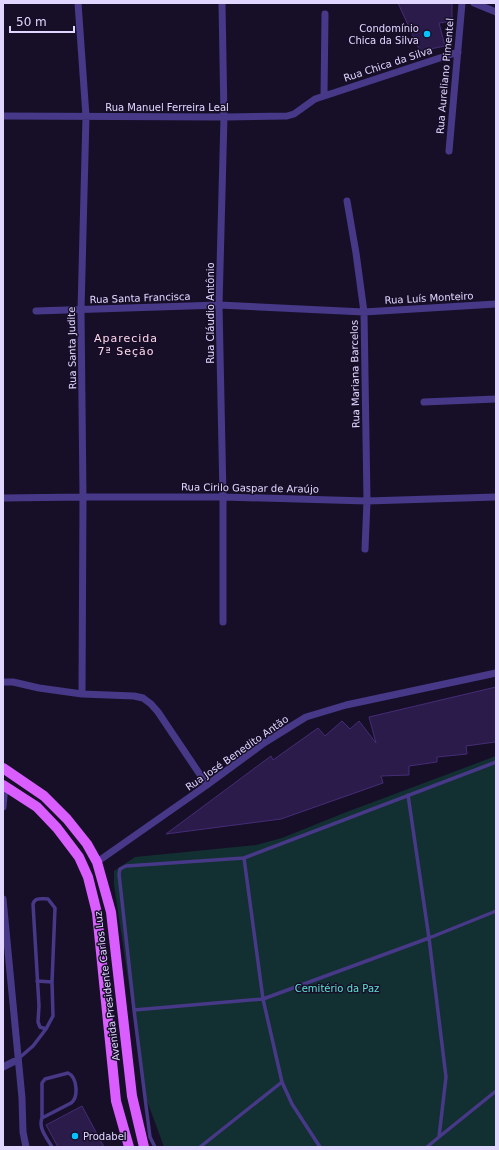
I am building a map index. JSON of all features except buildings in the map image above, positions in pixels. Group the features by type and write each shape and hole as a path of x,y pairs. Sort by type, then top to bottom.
{"main road":[{"name":"Avenida Presidente Carlos Luz","path":"3,768 44,796 67,819 87,844 97,862 111,912 132,1096 144,1147"},
{"name":"Avenida Presidente Carlos Luz","path":"4,785 37,807 57,828 79,857 88,877 97,913 116,1101 129,1147"}],"street":[{"name":"Rua Santa Judite","path":"78,3 86,116 81,310 83,497 82,694"},
{"name":"Rua Cláudio Antônio","path":"222,3 224,117 219,305 223,497 223,622"},
{"name":"Rua Aureliano Pimentel","path":"449,151 462,3"},
{"path":"474,3 496,12"},
{"path":"324,96 325,14"},
{"name":"Rua Chica da Silva","path":"324,96 458,52"},
{"name":"Rua Manuel Ferreira Leal","path":"3,116 287,116 294,114 315,99 324,96"},
{"name":"Rua Mariana Barcelos","path":"347,201 364,312 367,501 365,549"},
{"name":"Rua Luís Monteiro","path":"364,312 496,304"},
{"name":"Rua Santa Francisca","path":"36,311 219,305 364,312"},
{"path":"424,402 496,399"},
{"name":"Rua Cirilo Gaspar de Araújo","path":"3,498 223,497 367,501 496,497"},
{"name":"Rua José Benedito Antão","path":"97,862 264,743 306,717 346,705 496,673"},
{"path":"3,682 13,682 39,688 82,694 134,696 143,698 151,704 207,785"},
{"path":"3,807 4,785"},
{"path":"3,899 17,1060 22,1098 23,1132 26,1147"},
{"path":"3,1067 17,1060"}],"lane":[{"path":"155,1147 150,1138 134,1010 120,869 126,866 244,858 496,762"},
{"path":"408,795 429,938 446,1077 439,1137"},
{"path":"244,858 263,1000 282,1082 292,1104 320,1147"},
{"path":"17,1060 33,1046 46,1029 53,1016 52,982 55,908 48,899 37,899 33,904 39,1006 38,1022 40,1027 46,1029"},
{"path":"134,1010 263,1000 429,938 496,911"},
{"path":"37,981 52,982"},
{"path":"42,1118 71,1104 74,1100 76,1096 74,1078 71,1074 68,1073 43,1081 42,1083 42,1118 40,1122 52,1147"},
{"path":"200,1147 282,1082"},
{"path":"427,1147 496,1091"}],"green space":[{"name":"Cemitério da Paz","path":"496,756 496,1147 164,1147 146,1098 114,885 114,871 135,857 256,845 282,838"}],"place":[{"name":"Condomínio Chica da Silva","path":"427,34"},
{"name":"Prodabel","path":"75,1136"}],"district":[{"name":"Aparecida 7ª Seção","path":"126,344"}]}
